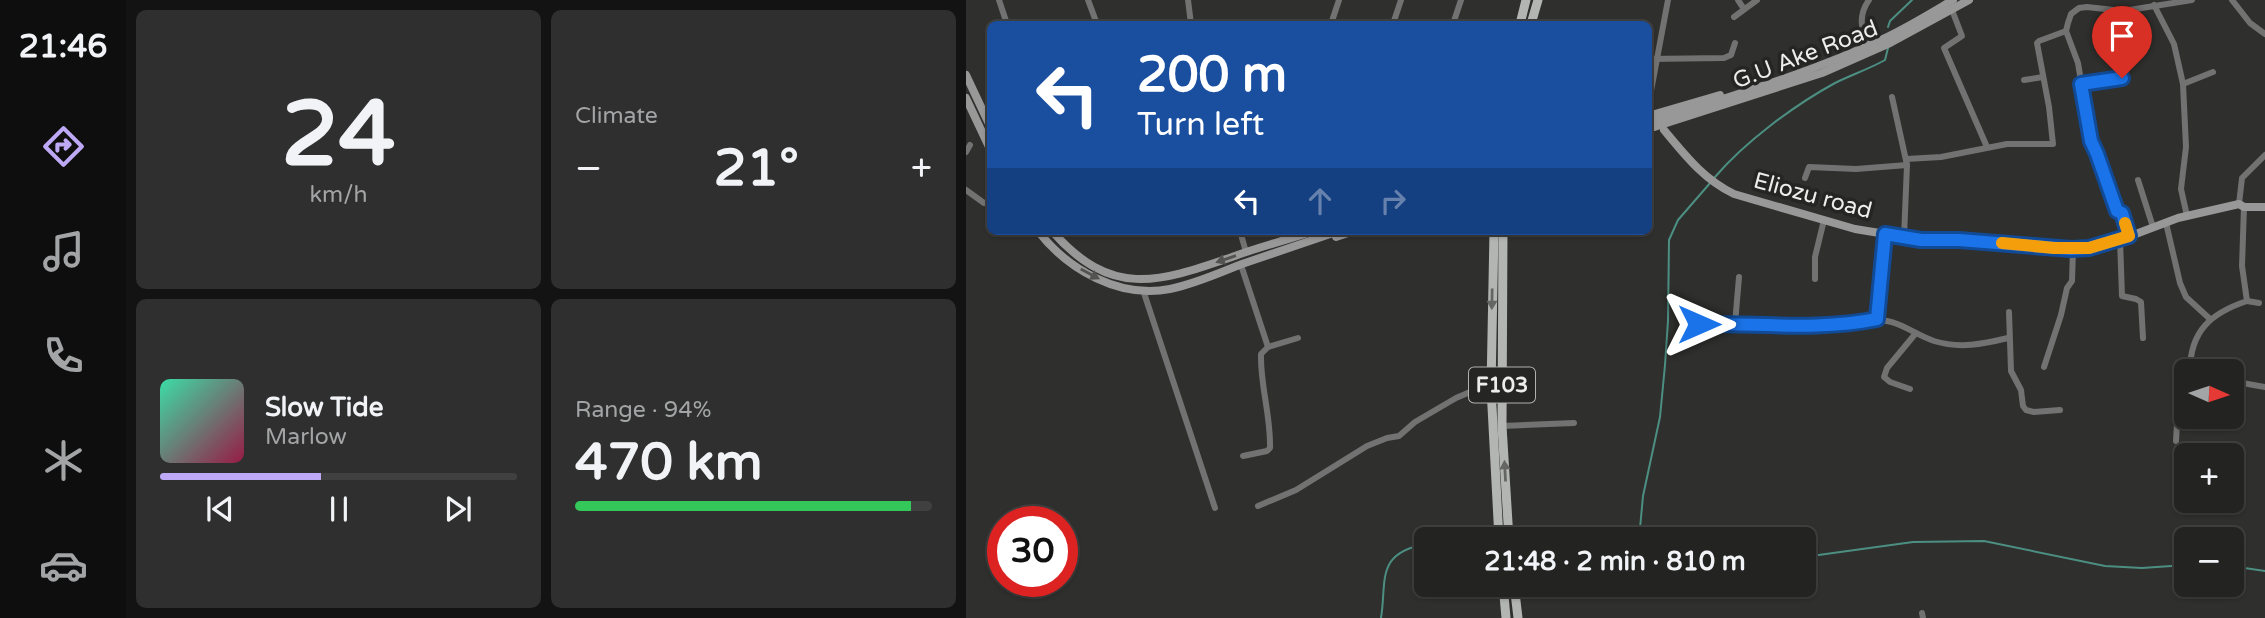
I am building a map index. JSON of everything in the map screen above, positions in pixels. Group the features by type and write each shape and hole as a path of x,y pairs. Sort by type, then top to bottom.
{"main road":[{"path":"1521,21 1526,0"},
{"path":"1532,21 1538,0"},
{"path":"1652,132 1713,113 1868,46 1910,26 1953,0"},
{"name":"G.U Ake Road","path":"1652,131 1846,63 1890,43 1969,0"},
{"path":"966,75 987,120"},
{"path":"1652,115 1707,98 1758,92"},
{"path":"1652,122 1758,92"},
{"path":"966,98 987,143"},
{"name":"Eliozu road","path":"1664,130 1703,174 1721,188 1825,220 1904,237 2089,248 2187,216 2241,205 2265,207"},
{"path":"1042,235 1066,259 1094,277 1124,288 1143,290 1170,289 1241,265 1306,235"},
{"path":"1056,235 1088,262 1116,276 1130,279 1172,277 1246,252 1334,235"},
{"path":"1288,244 1297,235"},
{"path":"1288,244 1323,235"},
{"name":"F103","path":"1494,235 1491,388 1498,527"},
{"name":"F103","path":"1503,235 1502,426 1508,527"},
{"path":"1504,597 1506,618"},
{"path":"1516,597 1518,618"}],"street":[{"path":"999,0 1006,21"},
{"path":"1088,0 1096,21"},
{"path":"1188,0 1191,21"},
{"path":"1332,21 1339,0"},
{"path":"1394,21 1402,0"},
{"path":"1454,21 1461,0"},
{"path":"1652,85 1668,0"},
{"path":"1738,0 1744,9"},
{"path":"1734,17 1757,0"},
{"path":"1868,46 1861,32 1861,18 1869,0"},
{"path":"2143,338 2141,302 2122,296 2125,237 2122,213 2117,211 2091,141 2078,63 2066,31 2071,14 2079,8 2123,11 2192,0"},
{"path":"2232,0 2250,23 2265,34"},
{"path":"2154,5 2174,44 2183,84 2187,121 2181,189 2187,216"},
{"path":"1952,10 1962,36 1944,48 1987,147"},
{"path":"1805,178 1809,167 1816,166 1856,169 2007,144 2053,144 2037,43 2066,31"},
{"path":"1652,59 1724,58 1731,55 1735,43"},
{"path":"2183,84 2213,72"},
{"path":"2024,80 2043,76"},
{"path":"2081,84 2122,78"},
{"path":"1892,97 1907,162 1904,237"},
{"path":"2247,301 2242,266 2242,178 2265,155"},
{"path":"2138,180 2153,227"},
{"path":"966,190 984,203"},
{"path":"1815,279 1815,257 1825,220"},
{"path":"2166,223 2180,283 2186,297 2210,319"},
{"path":"1877,319 1885,234"},
{"path":"1241,235 1246,252"},
{"path":"2044,367 2067,288 2072,281 2073,249"},
{"path":"1241,265 1268,347"},
{"path":"1735,324 1739,276"},
{"path":"1143,290 1215,508"},
{"path":"2191,359 2191,348 2197,335 2210,319 2247,301 2259,303"},
{"path":"2009,312 2011,371 2021,390 2022,406 2034,412 2060,410"},
{"path":"1699,324 1797,327 1853,324 1877,319 1889,321 1934,341 1959,345 1977,345 2008,338"},
{"path":"1910,389 1884,377 1916,333"},
{"path":"1243,456 1268,451 1270,448 1261,354 1268,347 1298,338"},
{"path":"2244,383 2265,387"},
{"path":"1258,506 1296,490 1367,446 1399,436 1415,422 1457,398 1491,388"},
{"path":"1502,426 1574,423"},
{"path":"2176,441 2177,429"}],"waterway":[{"path":"1888,27 1890,21 1912,0"},
{"path":"1715,177 1770,125 1835,83 1885,60 1888,48"},
{"path":"1640,527 1643,496 1660,417 1668,321 1669,240 1678,220 1711,182"},
{"path":"1816,555 1913,542 1984,541 2105,566 2174,566"},
{"path":"1381,618 1387,570 1398,554 1414,547"},
{"path":"2244,568 2265,571"}],"slow traffic":[{"path":"2002,243 2089,248 2129,236 2125,223"}],"route":[{"path":"1699,324 1797,327 1853,324 1877,319 1885,234 1921,240 1996,242 2071,249 2112,243 2129,236 2091,141 2081,84 2122,78"}]}
